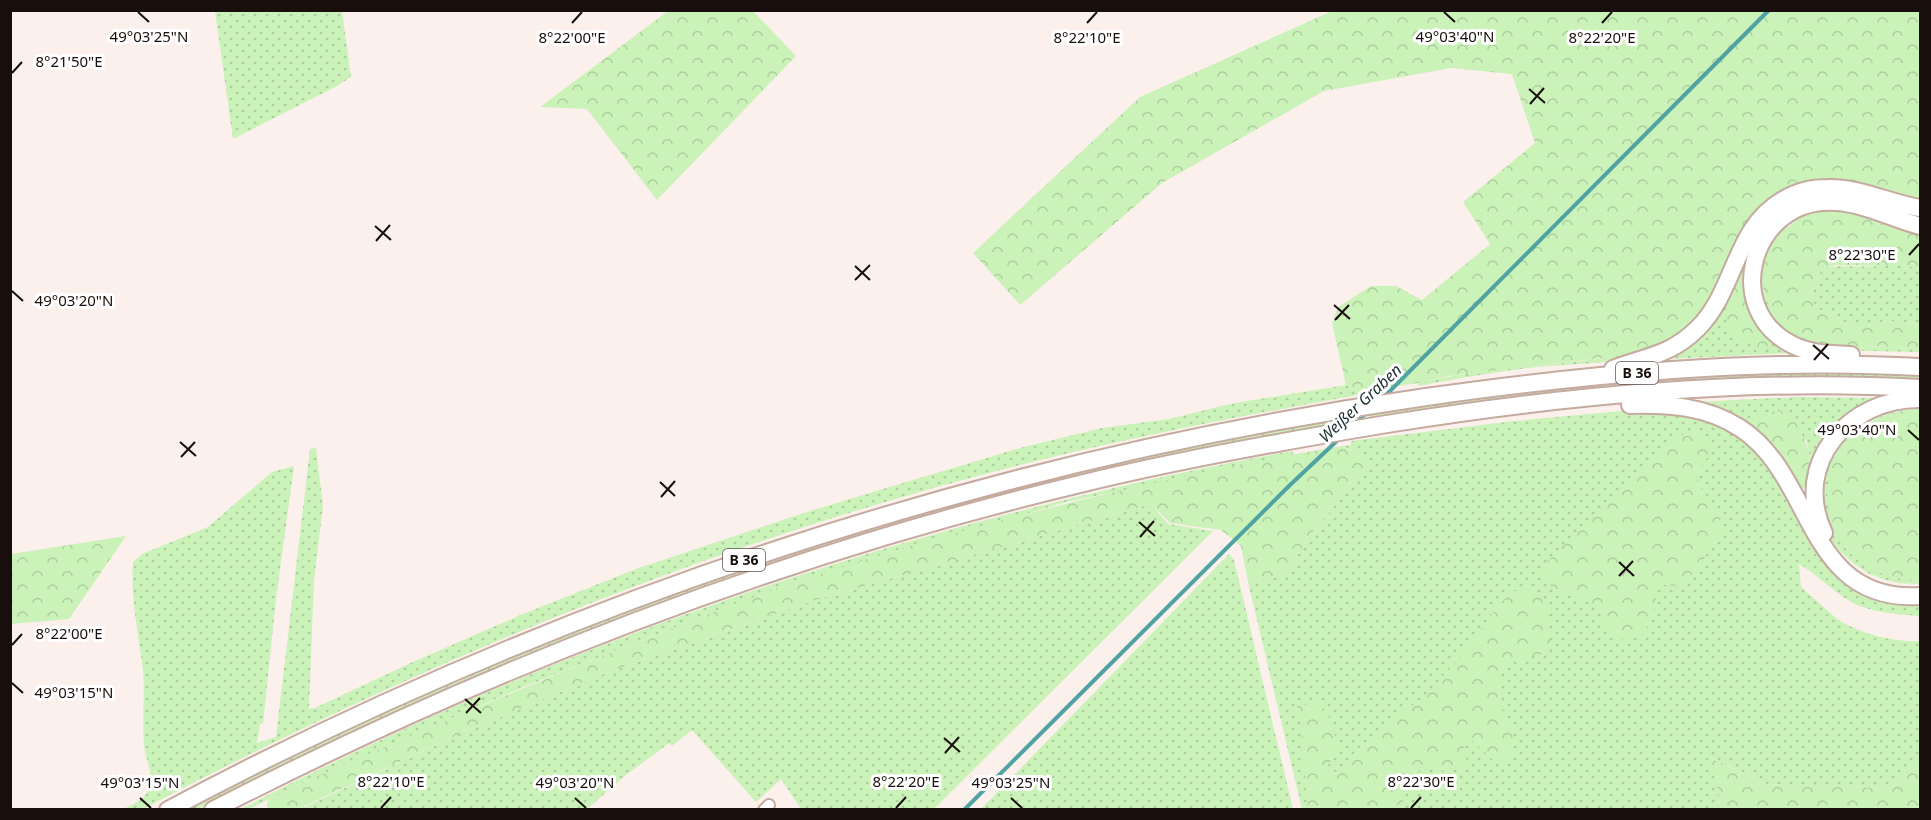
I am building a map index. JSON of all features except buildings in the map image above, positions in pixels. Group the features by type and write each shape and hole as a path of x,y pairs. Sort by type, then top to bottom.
{"highway":[{"name":"B 36","path":"1593,377 1628,363 1654,357 1688,337 1699,327 1716,305 1751,229 1767,211 1792,195 1813,189 1838,188 1920,208"},
{"path":"1893,365 1868,356 1811,352 1783,339 1770,327 1758,308 1752,283 1753,262 1766,234 1778,220 1797,208 1814,203 1834,202 1858,206 1920,226"},
{"name":"B 36","path":"168,810 289,748 503,650 638,597 798,541 950,496 1070,465 1223,431 1353,408 1489,388 1701,368 1920,366"},
{"name":"B 36","path":"213,810 371,732 495,676 631,622 769,573 887,536 1071,486 1204,456 1330,433 1483,410 1674,391 1778,386 1920,388"},
{"path":"1920,399 1872,409 1843,429 1822,458 1816,475 1814,496 1819,522 1827,538 1834,550 1853,569 1881,583 1896,587 1920,588"},
{"path":"1570,400 1598,408 1662,404 1683,406 1712,413 1730,422 1759,443 1778,466 1816,537 1838,566 1874,589 1888,594 1920,596"}],"green space":[{"path":"215,11 342,11 351,77 233,139"},
{"path":"668,11 753,11 796,56 657,200 587,109 540,107"},
{"path":"1332,11 1920,11 1920,199 1866,184 1830,179 1802,181 1776,194 1757,209 1739,232 1705,307 1692,323 1674,337 1652,347 1620,356 1449,376 1358,392 1346,385 1332,323 1338,307 1371,286 1396,286 1422,300 1490,244 1463,202 1535,143 1512,74 1451,68 1324,91 1162,183 1020,305 973,253 1140,97"},
{"path":"1830,179 1866,184 1920,199 1920,203 1839,183 1820,182 1800,187 1775,199 1756,216 1743,236 1708,306 1692,326 1670,343 1623,359 1536,367 1419,386 1418,383 1469,373 1626,354 1660,343 1691,323 1706,306 1739,235 1760,206 1773,195 1789,187 1808,181"},
{"path":"1814,194 1856,197 1920,214 1920,220 1844,198 1817,197 1796,203 1778,214 1763,229 1752,247 1746,267 1745,288 1750,308 1762,327 1791,353 1670,359 1701,334 1714,319 1724,303 1755,235 1765,222 1777,210 1793,201"},
{"path":"1844,208 1920,231 1920,234 1881,225 1861,215 1838,212 1810,213 1788,226 1761,279 1771,312 1830,345 1920,348 1920,352 1824,350 1783,334 1758,299 1760,256 1776,229 1809,210"},
{"path":"1818,211 1848,212 1861,215 1881,225 1920,234 1920,270 1899,262 1886,266 1836,265 1823,268 1813,286 1812,299 1817,308 1846,323 1887,321 1920,324 1920,348 1830,345 1807,340 1783,325 1770,312 1761,279 1767,253 1775,237 1800,218"},
{"path":"1899,262 1920,270 1920,324 1887,321 1846,323 1817,308 1812,300 1813,286 1823,268 1871,267"},
{"path":"1740,278 1743,279 1750,315 1772,343 1764,349 1739,338 1727,322 1727,302"},
{"path":"1805,373 1920,375 1920,379 1830,378 1367,419 1372,413 1558,388 1671,378"},
{"path":"1346,385 1358,392 1358,395 1192,426 1028,463 913,494 686,567 575,609 356,703 143,809 124,809 144,796 150,784 144,745 143,671 134,603 133,562 142,554 208,527 272,472 294,466 276,599 263,724 260,724 257,743 276,737 310,449 316,448 323,506 314,580 309,709 523,614 636,569 810,511 1020,448 1102,428 1169,419 1230,404"},
{"path":"1797,397 1882,398 1812,468 1806,440 1748,425 1694,402"},
{"path":"1920,407 1897,411 1872,420 1853,434 1836,451 1827,494 1895,578 1920,580 1920,584 1898,583 1868,573 1854,564 1832,541 1820,507 1824,464 1850,429 1889,410"},
{"path":"1920,407 1920,580 1893,577 1877,571 1863,564 1851,554 1833,529 1827,498 1835,453 1840,446 1872,421 1889,414"},
{"path":"1643,409 1681,411 1736,432 1764,456 1836,571 1920,600 1920,616 1865,608 1848,600 1799,564 1801,587 1836,618 1876,636 1920,641 1920,779 1917,764 1882,788 1767,784 1711,758 1720,800 1718,809 1302,809 1248,582 1278,577 1292,565 1308,537 1367,464 1361,454 1342,446 1351,445 1351,441 1514,421"},
{"path":"1776,411 1789,412 1807,448 1810,466 1808,486 1798,490 1748,425 1748,419 1753,415"},
{"path":"1343,418 1337,425 1229,444 1052,483 831,545 722,581 508,662 403,707 300,756 198,809 186,810 289,756 502,659 612,615 722,575 946,506 1059,476 1201,445"},
{"path":"1689,432 1699,432 1711,446 1711,451 1699,472 1698,479 1718,515 1719,532 1701,563 1685,582 1680,586 1664,585 1658,590 1651,619 1642,634 1625,640 1612,638 1596,606 1552,587 1542,579 1545,564 1633,475 1680,436"},
{"path":"1342,446 1369,458 1367,464 1308,537 1292,565 1278,577 1248,582 1241,546 1221,530 1170,523 1151,504 812,601 606,673 464,732 298,809 267,809 268,800 417,733 615,651 801,580 934,539 1069,503 1205,472"},
{"path":"1292,451 1294,455 1066,502 801,580 521,688 300,784 249,809 239,810 364,748 491,691 621,638 752,591 885,549 1019,511 1155,479"},
{"path":"1151,504 1168,524 1213,531 934,809 801,809 781,779 756,802 692,730 672,746 669,743 626,775 587,809 298,810 464,732 606,673 812,601"},
{"path":"126,536 69,619 11,624 11,554"},
{"path":"1229,554 1234,560 1293,809 981,809"},
{"path":"1532,589 1546,603 1550,651 1512,662 1501,674 1499,693 1515,745 1506,760 1492,759 1469,738 1464,744 1467,765 1447,773 1433,765 1419,771 1396,809 1308,809 1297,706 1319,702 1326,712 1334,730 1336,751 1325,771 1338,772 1374,735 1426,695 1469,647 1499,604 1514,591"},
{"path":"1710,758 1767,784 1882,788 1918,763 1920,809 1718,809 1720,800"}],"waterway":[{"name":"Weißer Graben","path":"1384,397 1769,10"},
{"name":"Weißer Graben","path":"1355,424 1367,412"},
{"name":"Weißer Graben","path":"964,810 1341,437"}]}
